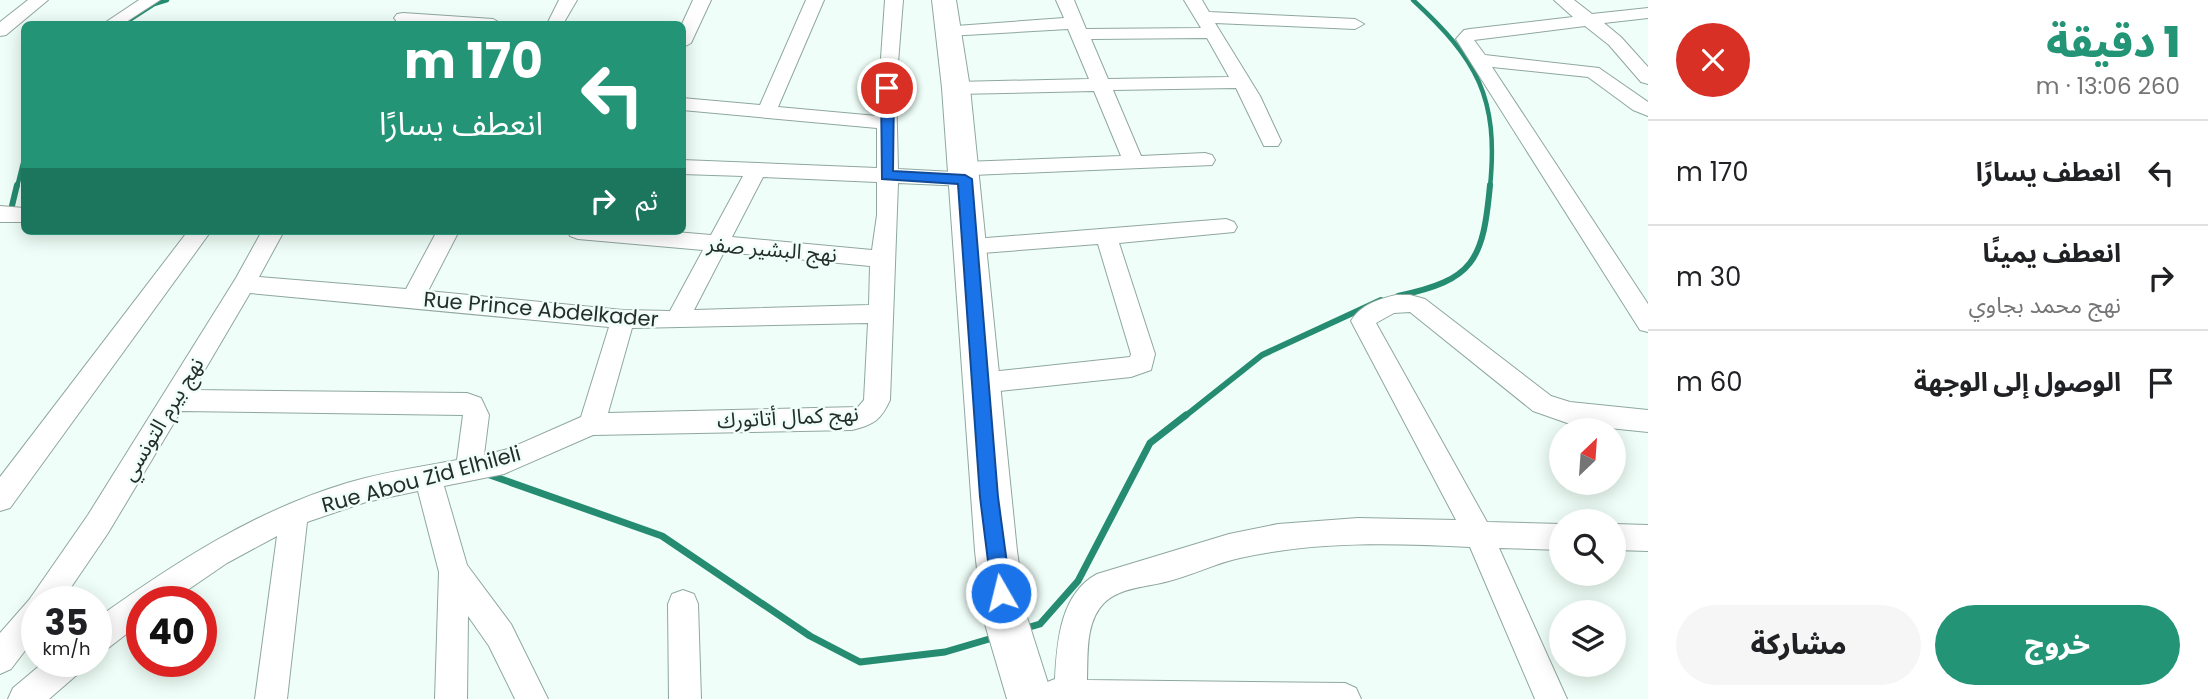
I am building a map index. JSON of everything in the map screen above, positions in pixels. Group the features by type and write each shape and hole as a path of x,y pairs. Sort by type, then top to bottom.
{"street":[{"path":"0,31 39,0"},
{"path":"117,21 151,0"},
{"path":"401,21 412,0"},
{"path":"557,21 568,0"},
{"path":"686,34 702,0"},
{"path":"767,111 815,0"},
{"name":"نهج كمال أتاتورك","path":"592,424 865,416 873,410 877,400 882,259 888,215 887,123 894,0"},
{"path":"1065,0 1134,162"},
{"path":"1193,0 1242,82 1271,141"},
{"path":"1563,0 1626,52 1648,78"},
{"path":"1648,13 1466,36 1466,43 1648,323"},
{"path":"1036,688 1004,614 989,497 964,174 946,15 1077,29 1355,24"},
{"path":"1626,52 1648,54"},
{"path":"1477,60 1592,72 1602,76 1636,105 1648,110"},
{"path":"956,88 1242,82"},
{"path":"686,104 887,123"},
{"path":"686,167 887,176 1206,160"},
{"path":"677,320 756,170"},
{"path":"0,214 21,215"},
{"path":"969,246 1226,227"},
{"path":"0,499 197,235"},
{"name":"نهج بيرم التونسي","path":"55,586 98,524 244,284 271,235"},
{"path":"412,298 446,235"},
{"name":"نهج البشير صفر","path":"631,235 882,259"},
{"path":"981,383 1048,378 1142,363 1141,347 1106,235"},
{"name":"Rue Prince Abdelkader","path":"244,284 623,319 880,314"},
{"path":"1551,699 1480,537 1364,326 1366,318 1399,302 1417,305 1542,404 1570,413 1648,421"},
{"path":"592,424 623,319"},
{"path":"171,400 467,404 472,406 475,415 469,471"},
{"name":"Rue Abou Zid Elhileli","path":"168,586 220,550 294,515 348,494 507,461 564,433 592,424"},
{"path":"428,479 454,572 451,699"},
{"path":"271,699 294,515"},
{"path":"1036,688 1076,627 1083,606 1095,591 1115,582 1237,545 1292,537 1378,530 1480,537 1549,537"},
{"path":"1626,537 1648,538"},
{"path":"454,572 500,635 532,699"},
{"path":"683,604 685,699"},
{"path":"0,658 21,631"},
{"path":"24,699 50,677"},
{"path":"1036,688 1345,699"}],"waterway":[{"path":"128,21 154,4 167,0"},
{"path":"1413,0 1453,41 1479,82 1491,128 1490,187"},
{"path":"17,187 21,171"},
{"path":"10,214 17,185"},
{"path":"1398,296 1443,283 1459,274 1470,263 1483,232 1490,185"},
{"path":"1184,417 1262,355 1381,300"},
{"path":"1023,629 1040,624 1078,581 1150,443 1186,415"},
{"path":"487,474 662,536 810,636 860,662 945,652 996,637"}],"route":[{"path":"887,88 887,176 965,179 989,497 1001,593"}]}
